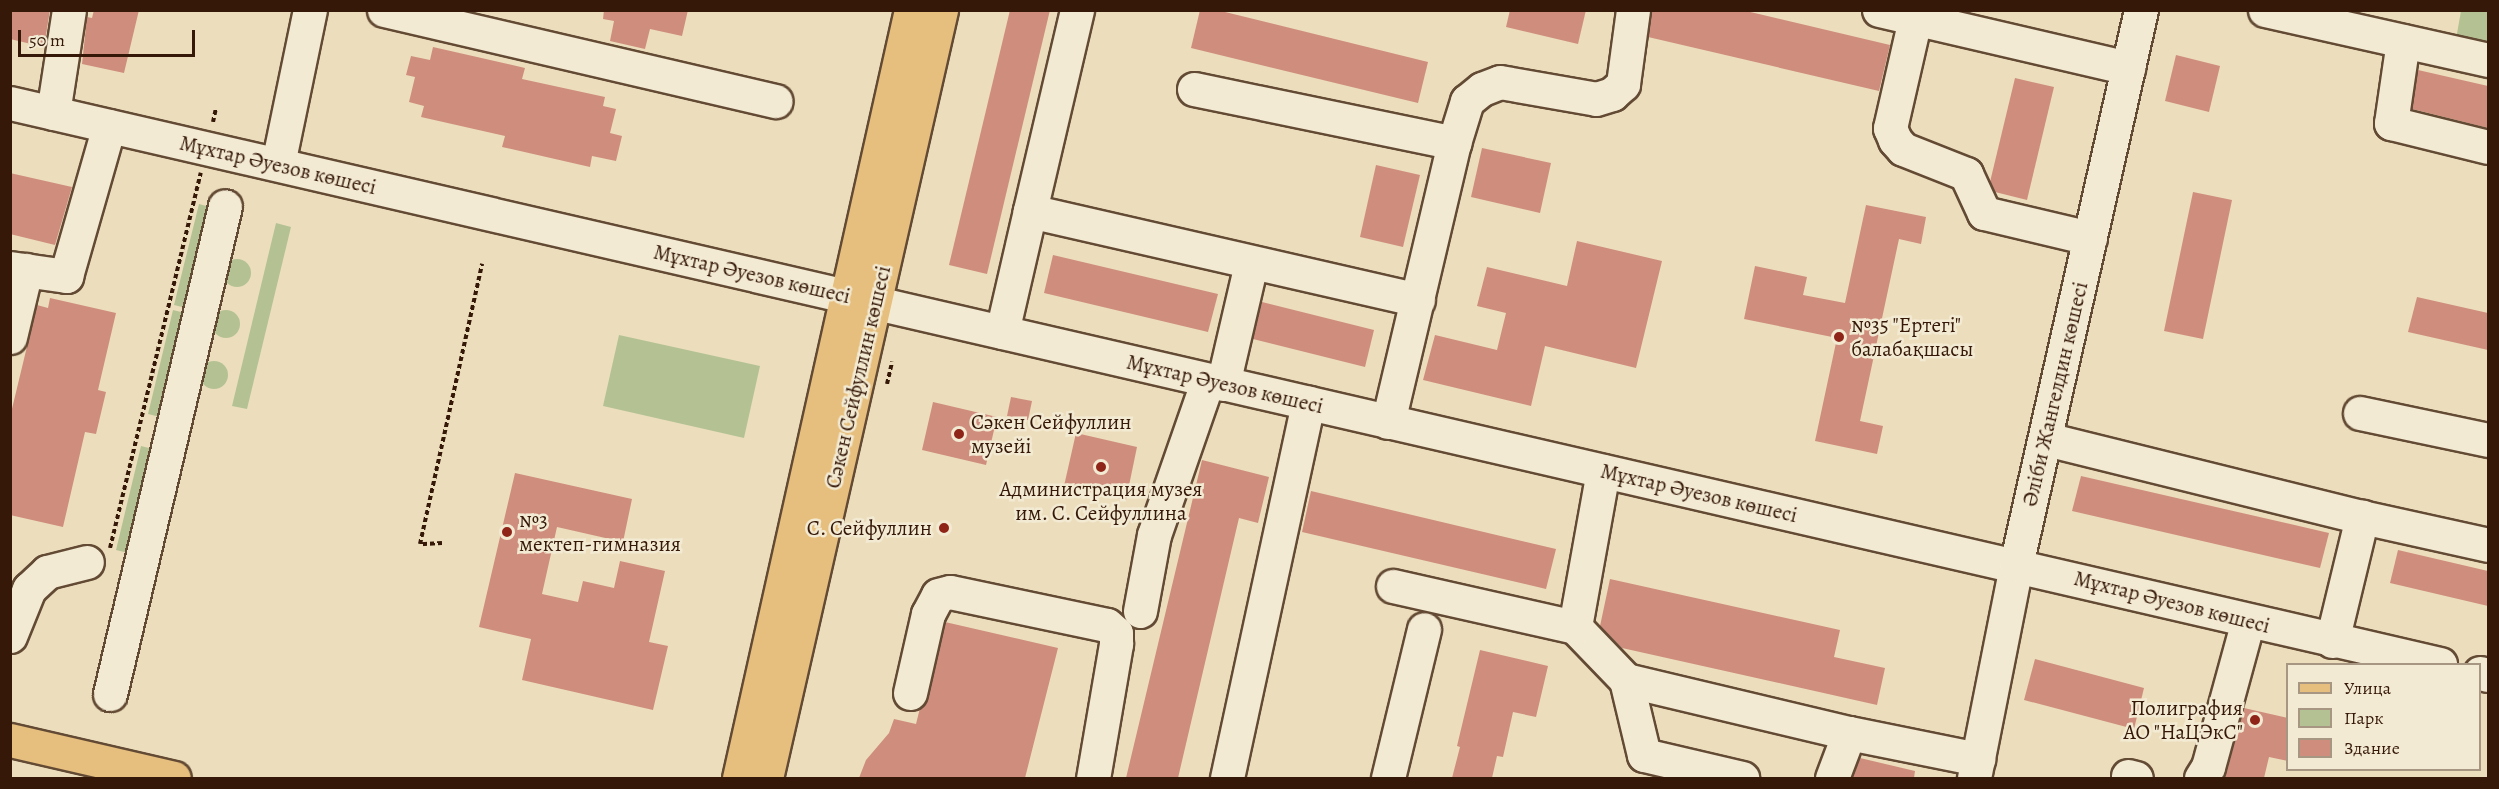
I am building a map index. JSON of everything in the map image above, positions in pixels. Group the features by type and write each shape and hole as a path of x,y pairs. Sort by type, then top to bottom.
{"main road":[{"name":"Сәкен Сейфуллин көшесі","path":"766,778 860,299 911,10"},
{"name":"Сәкен Сейфуллин көшесі","path":"739,778 860,299 941,10"},
{"path":"10,740 174,778"}],"street":[{"path":"53,113 69,10"},
{"path":"278,165 310,10"},
{"path":"384,10 776,101"},
{"path":"1002,332 1077,10"},
{"path":"1388,422 1454,143 1467,101 1482,88 1500,82 1596,99 1612,94 1623,84 1633,10"},
{"path":"1879,10 2128,68"},
{"name":"Әліби Жангелдин көшесі","path":"1976,769 2016,565 2141,10"},
{"path":"2265,10 2488,60"},
{"path":"1915,19 1890,128 1896,140 1904,149 1966,174 1984,213 2090,238"},
{"path":"2403,41 2391,123 2488,147"},
{"path":"1194,89 1454,143"},
{"name":"Мұхтар Әуезов көшесі","path":"10,103 2016,565 2332,641 2435,663"},
{"path":"10,337 18,269 66,276 109,126"},
{"path":"110,694 210,203"},
{"path":"1030,211 1251,264 1418,300"},
{"path":"1140,611 1154,535 1216,382 1251,264"},
{"path":"1227,778 1308,403"},
{"path":"2360,413 2488,440"},
{"path":"2046,439 2362,517 2488,545"},
{"path":"1575,627 1603,471"},
{"path":"2332,641 2362,517"},
{"path":"10,636 29,589 47,572 98,555"},
{"path":"1393,586 1575,627 1626,680 1644,755 1742,778"},
{"path":"910,693 928,614 938,595 950,592 1107,625 1116,633 1116,644 1093,778"},
{"path":"2201,778 2208,767 2248,621"},
{"path":"1388,778 1424,629"},
{"path":"1626,680 1849,733 1976,769"},
{"path":"1833,778 1849,733"}],"path":[{"path":"98,555 210,203"},
{"path":"442,543 420,544 482,264"}],"green space":[{"path":"2461,11 2488,11 2488,47 2456,39"},
{"path":"199,204 214,208 190,309 174,305"},
{"path":"276,223 291,227 247,409 232,406"},
{"path":"237,259 247,263 251,273 247,283 237,287 227,283 223,273 227,263"},
{"path":"173,310 189,314 164,418 148,414"},
{"path":"226,310 236,314 240,324 236,334 226,338 216,334 212,324 216,314"},
{"path":"619,335 760,366 744,438 603,406"},
{"path":"214,361 224,365 228,375 224,385 214,389 204,385 200,375 204,365"},
{"path":"141,446 157,450 132,554 116,550"}],"building":[{"path":"10,10 50,10 44,47 10,39"},
{"path":"94,10 139,10 124,73 82,64 87,17 92,18"},
{"path":"604,10 688,10 682,36 650,29 645,49 610,41 614,21 603,19"},
{"path":"1010,10 1050,10 987,274 949,265"},
{"path":"1200,10 1217,10 1428,62 1418,103 1191,48"},
{"path":"1510,10 1586,10 1578,44 1506,27"},
{"path":"1651,10 1742,10 1890,45 1879,91 1648,37"},
{"path":"433,47 525,68 522,79 605,97 603,106 616,109 610,133 622,136 616,161 592,156 590,167 502,147 505,136 421,117 424,106 409,102 415,77 406,75 411,56 430,60"},
{"path":"2176,55 2220,66 2209,112 2165,101"},
{"path":"2418,70 2488,86 2488,128 2412,109"},
{"path":"2015,78 2054,87 2027,200 1995,192 1990,182"},
{"path":"1482,148 1551,163 1540,213 1471,197"},
{"path":"1376,165 1420,175 1403,247 1360,237"},
{"path":"10,173 72,187 55,245 10,234"},
{"path":"2193,192 2232,200 2203,339 2164,331"},
{"path":"1866,205 1926,217 1921,244 1899,239 1860,421 1883,426 1877,454 1815,441 1837,338 1744,319 1755,266 1807,277 1803,295 1845,303"},
{"path":"1577,241 1662,261 1636,368 1545,346 1531,406 1423,380 1435,335 1497,350 1506,313 1477,306 1487,267 1567,286"},
{"path":"1053,255 1218,294 1208,332 1044,293"},
{"path":"2417,297 2488,313 2488,350 2408,332"},
{"path":"50,298 116,313 98,390 106,392 96,434 85,432 63,527 10,515 10,417 37,305 48,308"},
{"path":"1262,302 1374,330 1365,367 1253,339"},
{"path":"1011,397 1032,401 1028,420 1007,416"},
{"name":"Сәкен Сейфуллин музейі","path":"933,402 997,417 986,465 922,450"},
{"name":"Администрация музея им. С. Сейфуллина","path":"1076,433 1137,447 1126,500 1064,486"},
{"path":"1202,460 1269,477 1258,523 1239,518 1178,778 1126,778"},
{"path":"515,473 632,499 623,542 557,527 542,594 578,602 583,581 614,588 620,561 665,571 649,642 668,646 653,710 522,680 531,639 479,627"},
{"path":"2081,476 2329,533 2320,568 2072,511"},
{"path":"1311,491 1556,549 1546,589 1302,532"},
{"path":"2398,550 2488,571 2488,606 2390,583"},
{"path":"1610,579 1840,630 1834,657 1885,668 1877,705 1622,648 1600,626"},
{"path":"945,622 1058,648 1025,778 859,778 866,760 889,733 894,719 916,724 920,708 928,697"},
{"path":"1480,650 1548,666 1536,717 1513,712 1503,757 1497,756 1492,778 1452,778 1460,747 1457,746"},
{"path":"2035,659 2144,688 2134,729 2024,700"},
{"path":"2244,708 2286,718 2286,761 2269,757 2264,778 2225,778"},
{"path":"1860,758 1915,771 1914,778 1852,778"}],"place":[{"name":"№35 \"Ертегі\" балабақшасы","path":"1839,337"},
{"name":"Сәкен Сейфуллин музейі","path":"959,434"},
{"name":"Администрация музея им. С. Сейфуллина","path":"1101,467"},
{"name":"С. Сейфуллин","path":"944,528"},
{"name":"№3 мектеп-гимназия","path":"507,532"},
{"name":"Полиграфия АО \"НаЦЭкС\"","path":"2255,720"}]}
